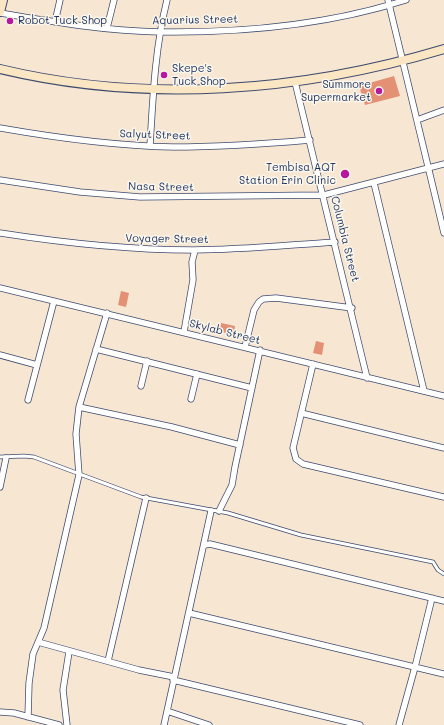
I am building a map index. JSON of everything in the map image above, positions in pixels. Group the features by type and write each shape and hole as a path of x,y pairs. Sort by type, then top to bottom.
{"street":[{"path":"0,13 3,0"},
{"path":"55,22 60,0"},
{"path":"107,28 114,0"},
{"path":"150,146 153,89 159,32 167,0"},
{"name":"Aquarius Street","path":"0,13 55,22 159,32 266,28 350,14 388,3 406,0"},
{"path":"388,3 444,233"},
{"path":"0,69 64,82 153,89 214,89 295,82 349,73 402,62 444,50"},
{"name":"Columbia Street","path":"295,82 352,308 368,378"},
{"path":"417,120 444,110"},
{"name":"Salyut Street","path":"0,128 67,139 150,146 231,145 310,140"},
{"name":"Nasa Street","path":"0,180 80,192 140,197 324,195 444,164"},
{"path":"374,183 424,391"},
{"name":"Voyager Street","path":"0,233 98,246 195,250 335,242"},
{"path":"184,332 193,280 192,262 195,250"},
{"name":"Skylab Street","path":"0,288 260,350 444,396"},
{"path":"245,347 254,310 263,299 276,298 352,308"},
{"path":"28,400 54,301"},
{"path":"28,717 30,675 33,654 44,628 79,474 76,440 79,407 107,313"},
{"path":"96,349 252,388"},
{"path":"219,511 233,482 260,350"},
{"path":"0,355 37,365"},
{"path":"141,386 147,361"},
{"path":"313,364 293,448 294,455 299,462 444,497"},
{"path":"191,399 197,374"},
{"path":"79,407 172,427 240,445"},
{"path":"301,413 444,448"},
{"path":"0,487 3,458"},
{"path":"108,661 146,498"},
{"path":"164,725 205,545 211,511"},
{"path":"205,545 218,546 444,601"},
{"path":"399,725 432,598"},
{"path":"189,613 444,674"},
{"path":"38,642 69,652 360,725"},
{"path":"67,725 63,680 69,652"},
{"path":"166,711 209,725"},
{"path":"0,712 59,725"}],"lane":[{"path":"3,458 19,456 34,457 146,498 211,511 219,511 300,535 366,550 390,552 430,561 444,574"}],"building":[{"name":"Summore Supermarket","path":"394,76 400,96 365,105 359,86"},
{"path":"121,291 129,293 126,307 118,305"},
{"path":"221,323 235,326 234,334 231,335 220,331"},
{"path":"316,341 324,343 322,355 313,353"}],"place":[{"name":"Robot Tuck Shop","path":"10,21"},
{"name":"Skepe's Tuck Shop","path":"164,75"},
{"name":"Summore Supermarket","path":"379,91"},
{"name":"Tembisa AQT Station Erin Clinic","path":"345,174"}]}
